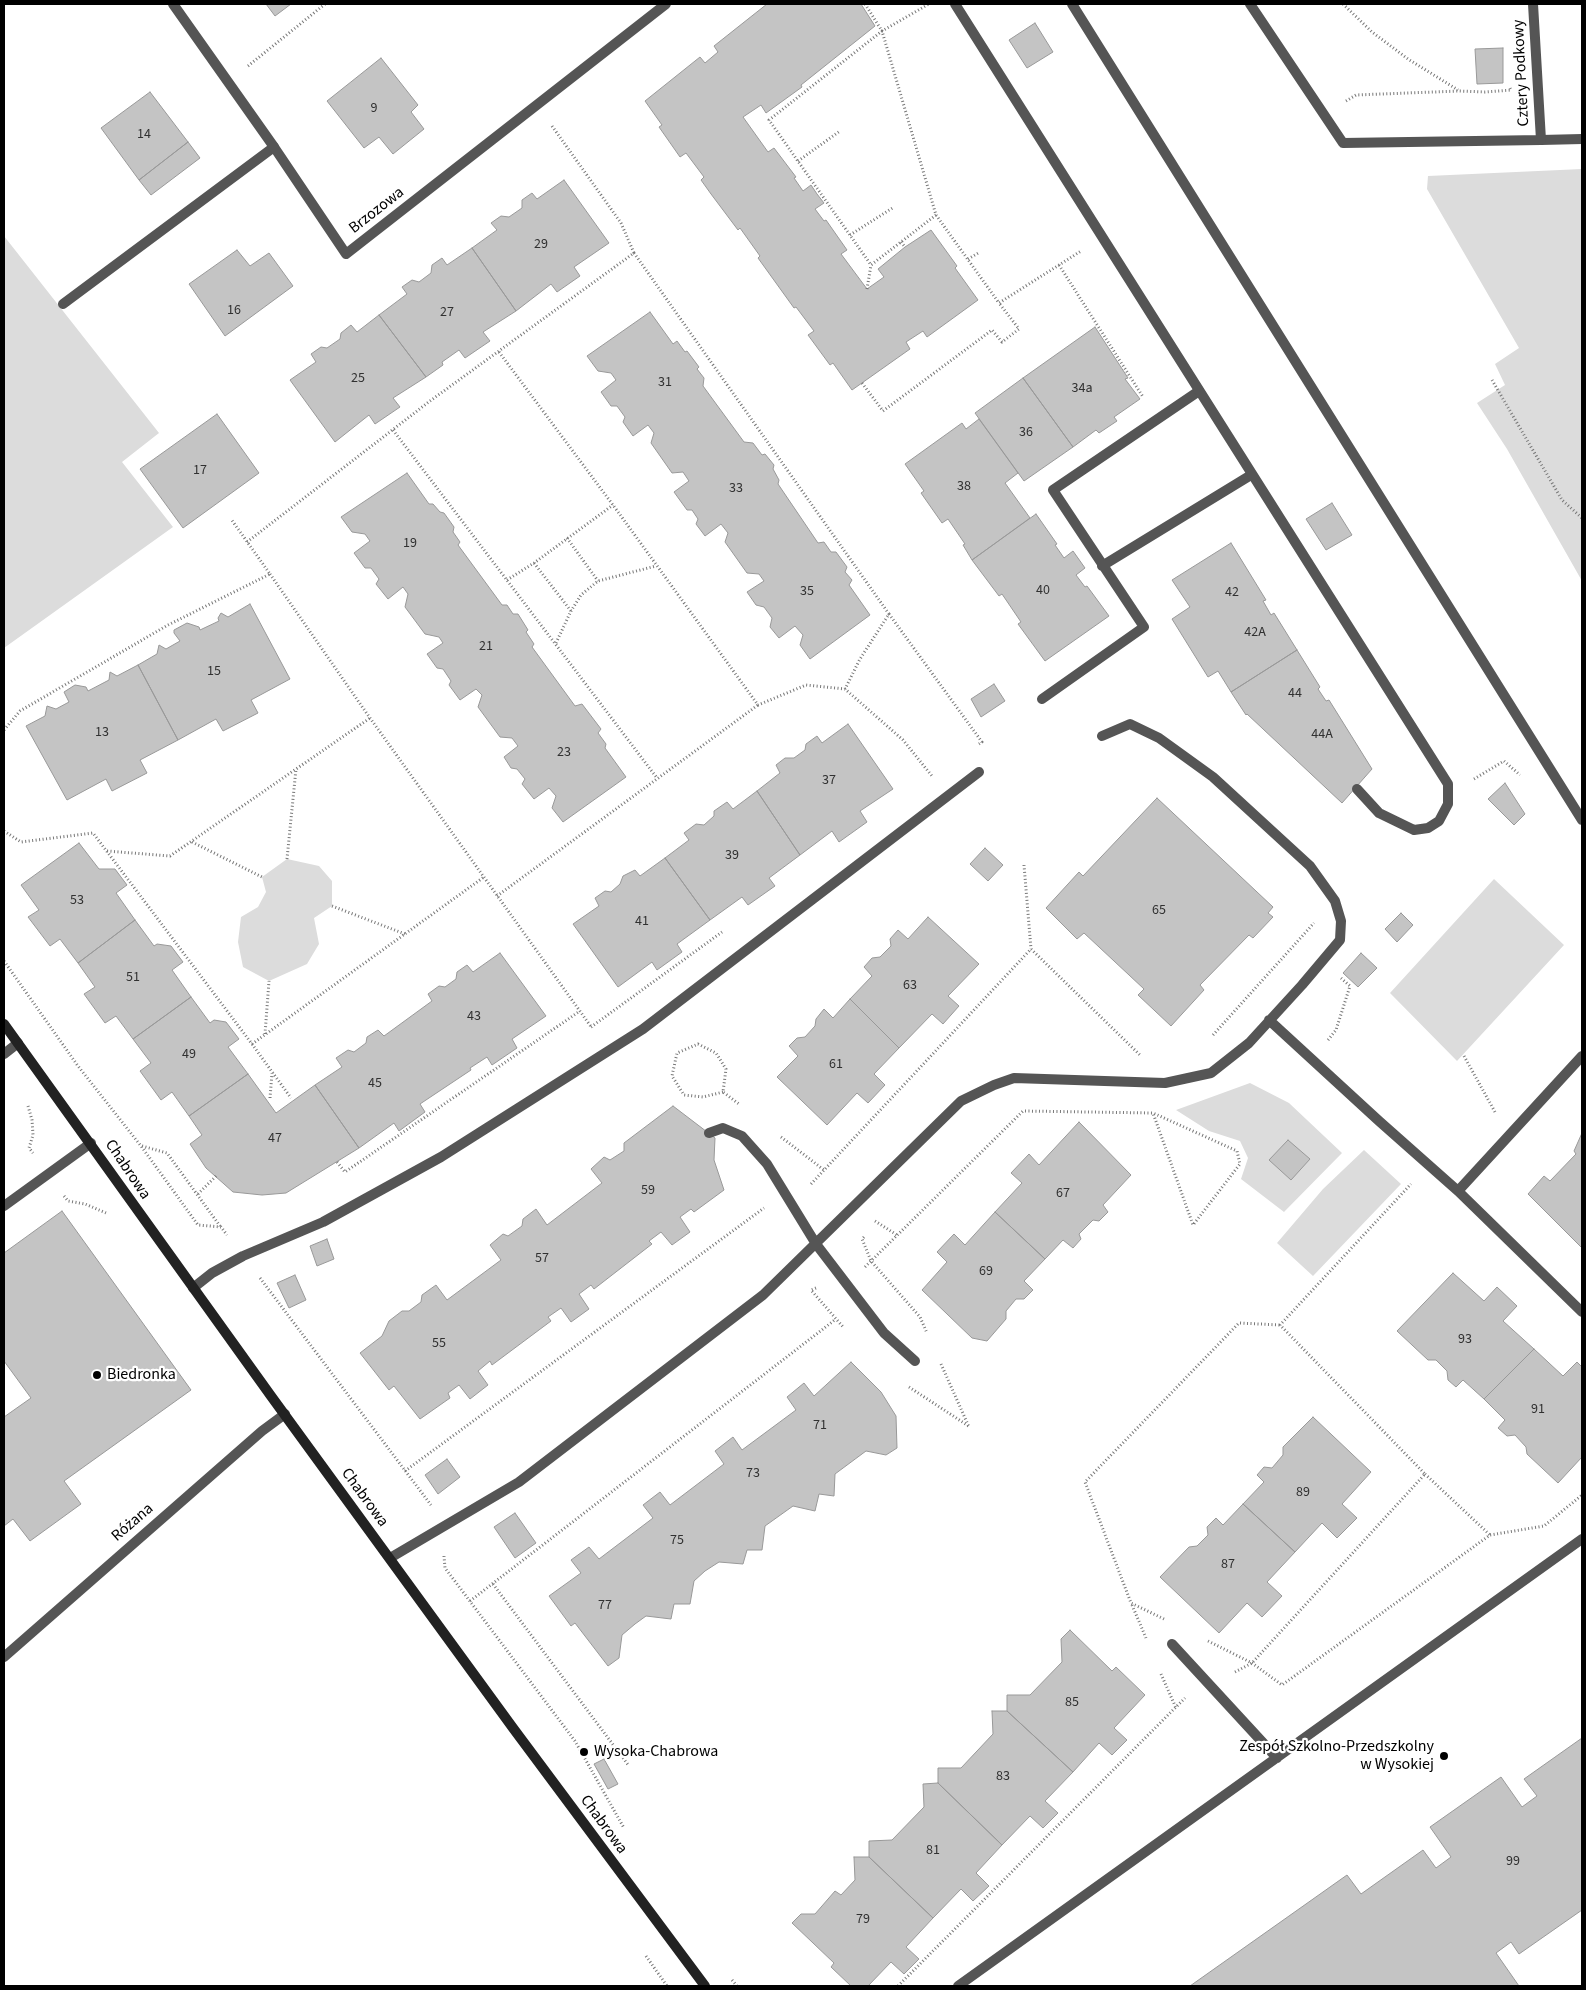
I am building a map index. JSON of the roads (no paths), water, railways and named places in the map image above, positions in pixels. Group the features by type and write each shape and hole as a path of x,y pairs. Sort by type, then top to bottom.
{"street":[{"name":"Brzozowa","path":"173,4 274,147 346,254 666,4"},
{"path":"955,4 1448,784 1448,804 1438,820 1428,828 1414,830 1378,814 1357,789"},
{"path":"1072,4 1582,820"},
{"path":"1250,4 1343,143 1582,139"},
{"name":"Cztery Podkowy","path":"1533,4 1541,140"},
{"path":"63,304 274,147"},
{"path":"1042,699 1144,627 1053,490 1199,392"},
{"path":"1102,566 1251,475"},
{"path":"390,1558 519,1482 763,1295 961,1101 994,1085 1014,1078 1165,1083 1211,1073 1249,1043 1322,961 1340,940 1341,920 1335,901 1310,866 1213,777 1159,738 1130,724 1102,736"},
{"path":"193,1288 212,1273 243,1256 323,1222 441,1158 648,1025 979,772"},
{"path":"1269,1020 1458,1191 1582,1312"},
{"name":"Chabrowa","path":"4,1024 91,1143 144,1221 513,1728 705,1986"},
{"path":"4,1054 18,1043"},
{"path":"1458,1191 1582,1056"},
{"path":"709,1133 724,1128 742,1136 767,1164 816,1244 884,1333 915,1361"},
{"path":"4,1206 91,1143"},
{"name":"Różana","path":"4,1658 248,1444 285,1414"},
{"path":"958,1986 1582,1539"},
{"path":"1172,1644 1277,1758"}],"place":[{"name":"Biedronka","path":"97,1375"},
{"name":"Wysoka-Chabrowa","path":"584,1752"},
{"name":"Zespół Szkolno-Przedszkolny w Wysokiej","path":"1444,1756"}]}
